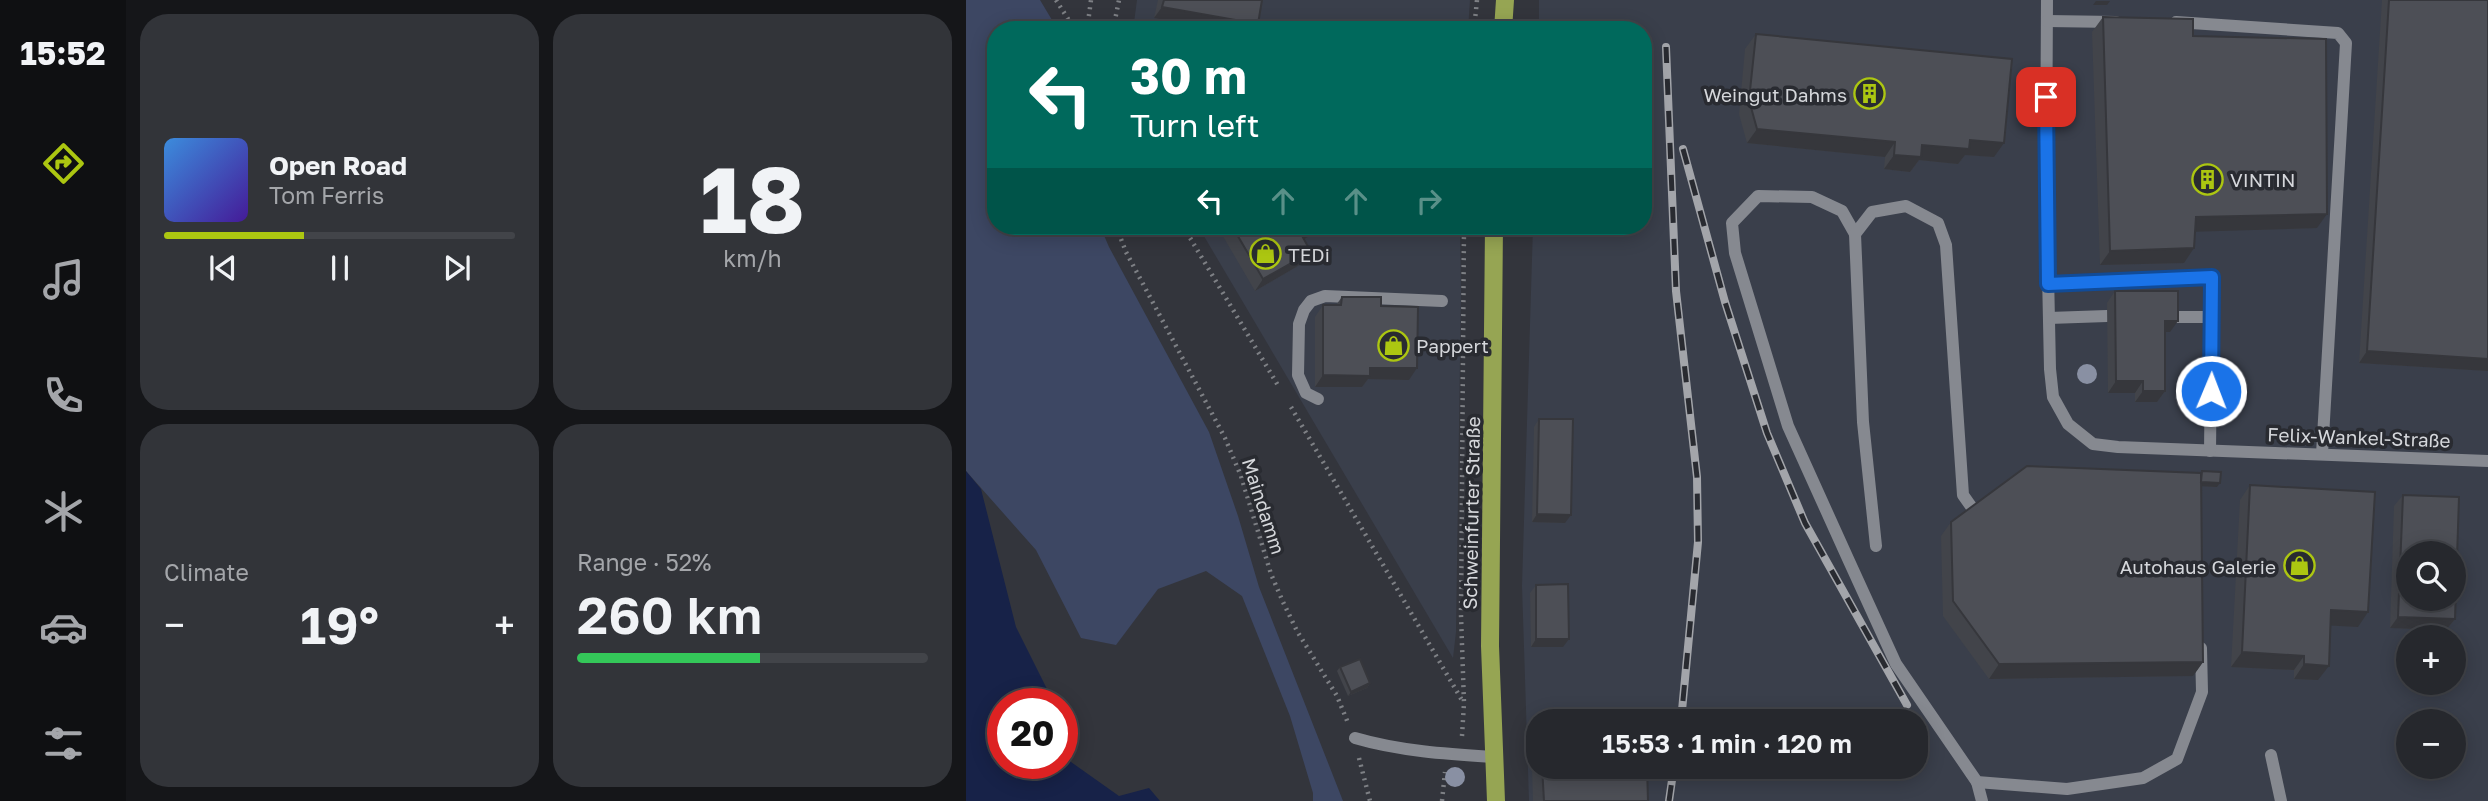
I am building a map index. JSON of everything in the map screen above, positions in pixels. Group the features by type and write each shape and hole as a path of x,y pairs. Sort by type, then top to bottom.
{"main road":[{"path":"1504,21 1505,0"},
{"name":"Schweinfurter Straße","path":"1494,235 1490,632 1496,801"}],"street":[{"path":"2047,0 2049,318 2107,316"},
{"path":"2047,22 2126,22"},
{"path":"2166,22 2338,33 2346,43 2322,454"},
{"path":"1876,546 1863,422 1855,234 1842,211 1812,197 1758,196 1732,223 1735,253 1788,426 1896,664 1977,782 1982,801"},
{"path":"1855,234 1872,212 1906,206 1938,223 1945,245 1963,495 1975,512"},
{"path":"2048,284 2212,277 2210,451"},
{"path":"1318,399 1306,393 1298,375 1299,324 1311,301 1325,296 1442,302"},
{"path":"2170,317 2211,317"},
{"name":"Felix-Wankel-Straße","path":"2049,318 2053,397 2068,424 2093,444 2488,461"},
{"path":"1977,782 2067,789 2143,778 2177,759 2202,692 2201,639"},
{"path":"1354,738 1375,744 1493,757"},
{"path":"2271,755 2281,801"}],"path":[{"path":"1056,0 1069,21"},
{"path":"1088,21 1091,0"},
{"path":"1115,21 1119,0"},
{"path":"1475,21 1478,0"},
{"name":"Maindamm","path":"1120,235 1225,438 1241,476 1271,574 1283,602 1297,631 1337,696 1354,738 1370,801"},
{"path":"1188,235 1280,388"},
{"path":"1287,399 1464,703 1461,615 1464,235"}],"shaded area":[{"path":"966,0 1040,0 1053,21 987,21 987,235 1104,235 1209,432 1259,587 1343,801 1313,801 1290,716 1242,596 1206,571 1158,589 1116,645 1081,638 1036,550 966,471"},
{"path":"1137,0 1470,0 1469,21 1134,21"},
{"path":"1539,0 2488,0 2488,801 1529,801 1528,779 1928,779 1928,709 1526,709 1522,586 1533,235 1652,235 1652,21 1539,21"},
{"path":"1203,235 1460,235 1456,632 1453,658"},
{"path":"966,471 981,489 1016,627 1046,688 987,688 987,779 1078,779 1078,767 1119,796 1149,788 1160,801 966,801"}],"building":[{"path":"1164,0 1262,0 1258,21 1241,21 1162,7"},
{"path":"2389,0 2488,0 2488,359 2367,351"},
{"name":"VINTIN","path":"2103,17 2193,19 2193,36 2326,39 2327,214 2196,217 2194,248 2110,251"},
{"name":"Weingut Dahms","path":"1756,34 2012,59 2004,143 1970,140 1969,149 1922,145 1921,157 1894,155 1895,142 1757,129 1749,100"},
{"path":"1237,235 1302,235 1311,252 1263,279"},
{"path":"2115,291 2178,291 2178,321 2165,321 2165,391 2143,391 2143,381 2116,381"},
{"path":"1342,297 1381,297 1381,306 1418,307 1417,368 1370,368 1370,376 1323,375 1323,305 1341,305"},
{"path":"1539,419 1573,419 1571,515 1537,514"},
{"path":"2027,466 2201,473 2203,662 1999,664 1953,601 1951,522"},
{"path":"2202,471 2221,472 2220,483 2201,482"},
{"name":"Autohaus Galerie","path":"2250,485 2375,492 2368,612 2331,610 2329,666 2304,664 2304,656 2242,652"},
{"path":"2403,495 2459,497 2458,541 2401,541"},
{"path":"1568,584 1569,639 1536,639 1536,585"},
{"path":"2398,611 2455,611 2455,619 2398,617"},
{"path":"1360,659 1370,683 1351,692 1340,667"},
{"path":"1543,779 1647,779 1648,801 1544,801"}],"railway":[{"path":"1666,47 1676,291 1697,477 1698,542 1682,709"},
{"path":"1683,149 1725,302 1767,433 1805,523 1907,705"},
{"path":"1669,801 1672,779"}],"place":[{"name":"Weingut Dahms","path":"1870,94"},
{"name":"VINTIN","path":"2207,179"},
{"name":"TEDi","path":"1265,254"},
{"name":"Pappert","path":"1393,345"},
{"name":"Autohaus Galerie","path":"2299,566"}],"route":[{"path":"2046,97 2048,284 2212,277 2211,391"}]}
